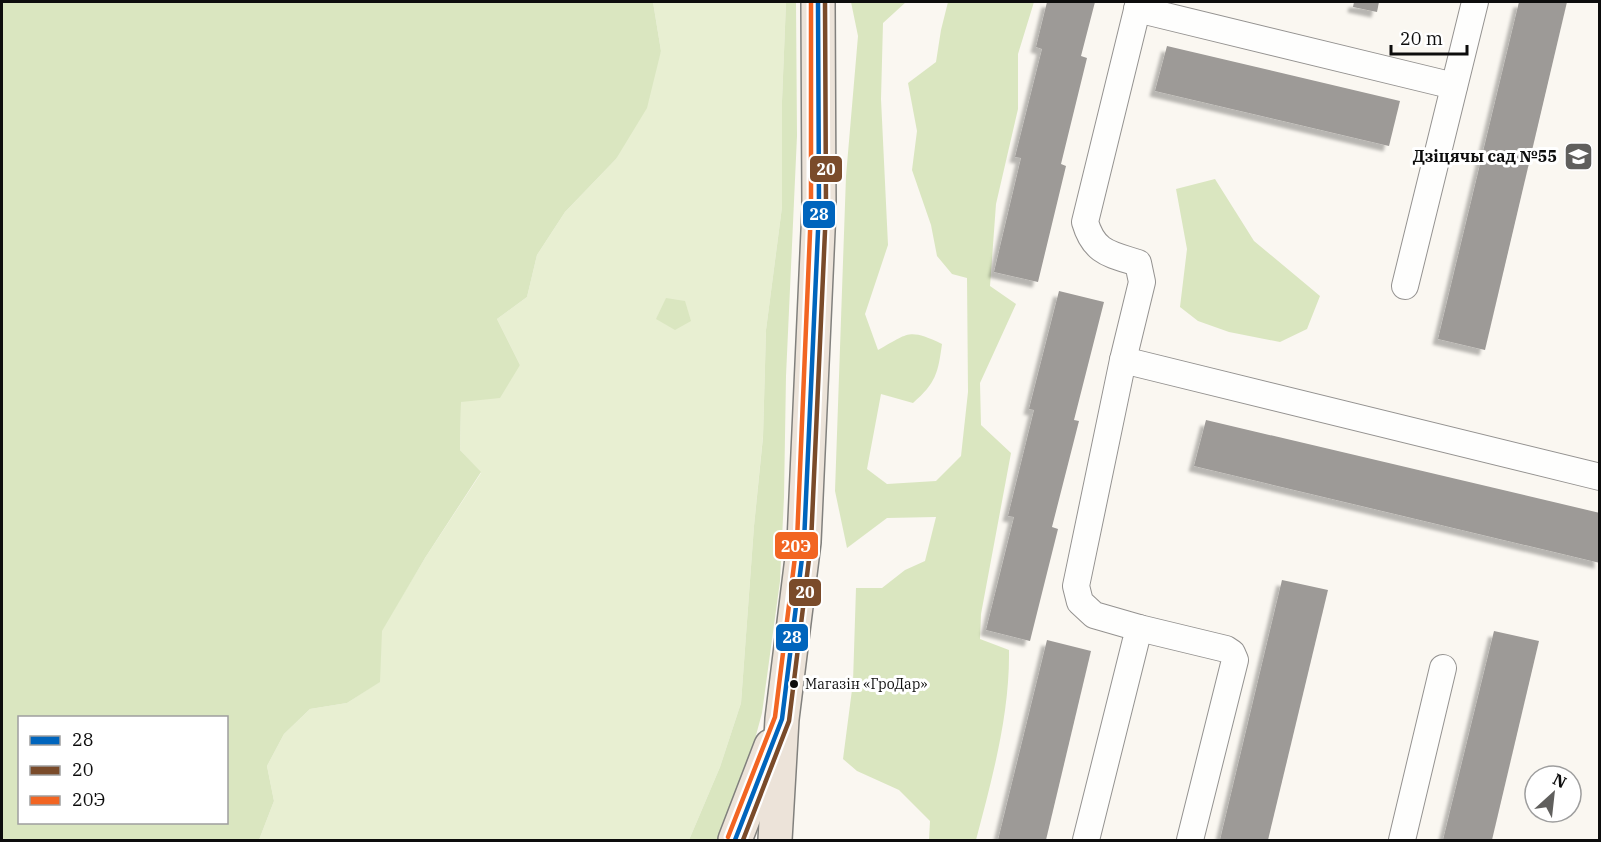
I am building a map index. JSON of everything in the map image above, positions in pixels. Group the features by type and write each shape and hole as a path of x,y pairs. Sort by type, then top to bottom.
{"main road":[{"path":"773,840 782,719 804,542 819,208 818,2"},
{"path":"735,840 782,719"},
{"path":"735,840 750,831 765,834 773,840"}],"lane":[{"path":"1405,286 1475,2"},
{"path":"1190,840 1235,660 1232,653 1226,649 1094,615 1080,602 1076,586 1123,360 1142,282 1138,263 1106,252 1090,238 1085,222 1138,5 1454,86"},
{"path":"1123,360 1599,477"},
{"path":"1086,840 1139,628"},
{"path":"1402,840 1443,668"}],"green space":[{"path":"2,2 653,2 661,51 647,108 616,159 565,212 537,255 527,297 497,319 520,365 500,398 461,402 460,450 481,472 425,558 382,631 380,682 347,703 310,709 284,734 267,766 274,801 259,840 2,840"},
{"path":"653,2 786,2 782,101 782,207 766,330 763,436 741,703 720,767 689,840 259,840 274,801 267,766 284,734 310,709 347,703 379,682 381,631 425,558 481,473 460,450 461,402 520,365 497,319 527,297 537,255 565,212 616,159 661,51"},
{"path":"786,2 796,2 797,136 786,376 780,581 762,713 748,765 717,840 689,840 720,767 741,703 763,437 766,330 782,207 782,101"},
{"path":"851,2 906,2 883,23 881,99 888,245 865,314 878,350 903,336 915,334 942,344 935,377 913,403 881,394 867,469 887,484 936,481 961,456 968,392 967,278 952,274 937,256 931,225 912,170 917,131 908,83 936,62 948,2 1034,2 1018,54 1018,109 996,204 990,286 1016,304 980,383 981,425 1011,453 981,614 980,639 1009,650 1007,698 999,746 976,840 929,840 930,821 899,790 857,771 843,759 853,682 856,588 882,588 905,570 925,561 936,517 887,518 847,548 835,491 846,176 858,36"},
{"path":"1215,179 1254,241 1320,296 1307,329 1280,342 1229,332 1198,321 1180,307 1187,249 1176,189"},
{"path":"666,298 685,301 691,321 675,330 656,319"}],"building":[{"path":"1047,2 1095,2 1081,56 1087,58 1061,164 1066,166 1038,282 994,272 1021,158 1015,157 1042,49 1036,47"},
{"path":"1354,2 1379,2 1377,12 1353,7"},
{"path":"1519,2 1567,2 1485,350 1438,339"},
{"path":"1167,46 1400,101 1389,146 1155,91"},
{"path":"1059,291 1104,302 1074,420 1079,421 1052,527 1058,529 1030,641 986,630 1014,517 1008,516 1034,410 1029,409"},
{"path":"1206,420 1600,513 1600,563 1194,466"},
{"path":"1282,580 1328,590 1268,840 1220,840"},
{"path":"1494,631 1539,641 1492,840 1443,840"},
{"path":"1047,640 1091,651 1046,840 998,840"}],"transit line":[{"name":"20Э","path":"728,837 775,717 797,541 811,209 811,2"},
{"name":"28","path":"735,840 782,719 804,542 819,209 818,2"},
{"name":"20","path":"743,840 789,721 811,543 826,209 825,2"}],"place":[{"name":"Дзіцячы сад №55","path":"1578,156"},
{"name":"Магазін «ГроДар»","path":"794,684"}]}
